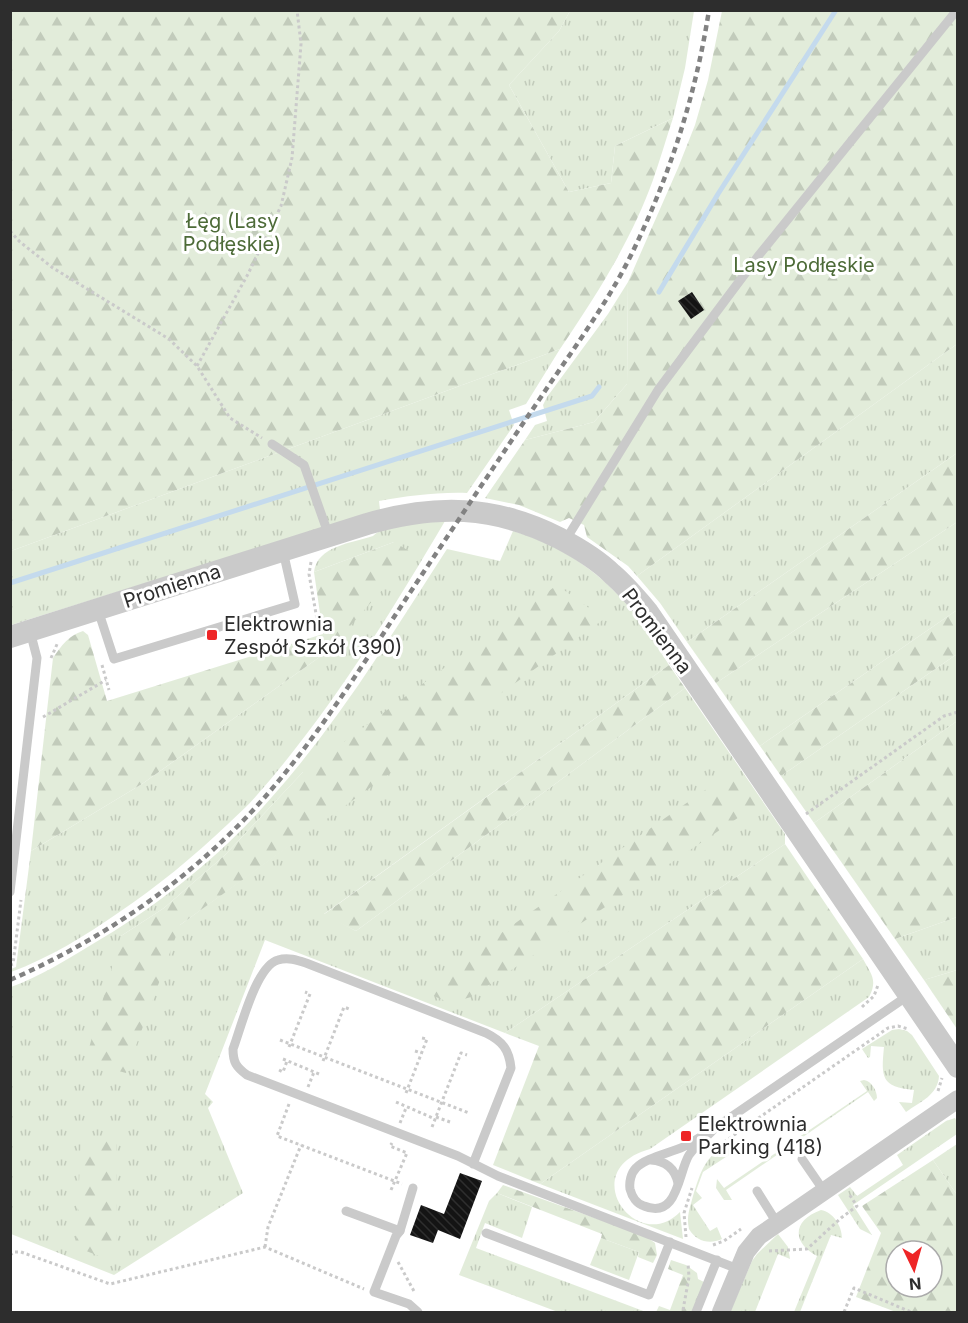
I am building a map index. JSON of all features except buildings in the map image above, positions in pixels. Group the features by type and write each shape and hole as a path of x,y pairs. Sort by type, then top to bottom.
{"street":[{"name":"Promienna","path":"20,634 283,551 323,545 389,518 430,510 448,510 487,513 515,519 542,529 579,548 612,573 647,611 909,995 949,1068"},
{"path":"721,1312 738,1269 754,1241 957,1099"}],"lane":[{"path":"565,541 658,390 759,255 957,10"},
{"path":"272,444 304,465 316,498 323,545"},
{"path":"98,610 114,659 295,604 283,551"},
{"path":"10,891 37,658 20,634"},
{"path":"473,1164 511,1068 510,1054 500,1040 486,1032 306,963 289,958 269,965 260,976 233,1049 233,1061 238,1069 247,1075 738,1269"},
{"path":"715,1128 690,1155 674,1198 661,1208 645,1207 638,1203 633,1197 630,1182 636,1168 684,1147 715,1128 909,995"},
{"path":"802,1159 824,1191"},
{"path":"650,1160 666,1163 676,1175 678,1183"},
{"path":"413,1188 400,1232 396,1236 374,1292 410,1304 417,1312"},
{"path":"757,1191 777,1223"},
{"path":"346,1211 400,1232"},
{"path":"486,1233 649,1295 669,1242"},
{"path":"696,1312 717,1260"}],"path":[{"path":"197,366 248,274 281,206 292,158 301,44 297,10"},
{"path":"10,231 20,242 53,268 169,339 197,366 231,418 272,444"},
{"path":"318,625 309,569 323,545"},
{"path":"50,658 60,640"},
{"path":"100,659 109,690"},
{"path":"45,706 43,717 106,680"},
{"path":"792,824 944,716 957,712"},
{"path":"10,965 13,964 22,893"},
{"path":"290,1045 296,1021 310,994 305,992"},
{"path":"300,1004 305,1006"},
{"path":"324,1059 341,1021 344,1007 349,1009"},
{"path":"712,1150 888,1028 898,1026 915,1033"},
{"path":"333,1036 338,1038"},
{"path":"407,1091 427,1039 422,1038"},
{"path":"280,1040 324,1059 469,1113"},
{"path":"415,1051 421,1053"},
{"path":"432,1127 461,1053 467,1055"},
{"path":"279,1070 283,1072 285,1060 316,1073 299,1108 289,1104 277,1136 413,1188"},
{"path":"411,1065 416,1068"},
{"path":"934,1096 940,1089 942,1078 949,1068"},
{"path":"450,1081 455,1083"},
{"path":"396,1102 406,1108 450,1122"},
{"path":"391,1190 407,1153 390,1146 406,1108"},
{"path":"265,1247 268,1227 301,1145"},
{"path":"687,1242 684,1213 693,1183"},
{"path":"766,1251 807,1249 857,1206"},
{"path":"704,1244 714,1245 742,1228"},
{"path":"686,1236 693,1239"},
{"path":"10,1255 14,1252 21,1252 110,1284 265,1247 374,1292"},
{"path":"396,1258 419,1302"},
{"path":"682,1312 689,1277 688,1258"},
{"path":"845,1312 854,1288 911,1312"}],"green space":[{"name":"Łęg (Lasy Podłęskie)","path":"11,11 570,11 559,31 509,85 569,192 611,183 615,146 673,118 653,180 634,225 599,288 560,349 11,551"},
{"path":"570,11 694,11 685,68 673,118 615,146 611,183 569,192 509,85 559,31"},
{"name":"Lasy Podłęskie","path":"722,11 957,11 957,344 637,576 628,566 587,537 584,525 569,518 560,522 519,505 485,498 525,440 594,422 627,384 628,282 695,125 708,80"},
{"path":"628,282 627,384 594,422 525,440 535,425 547,421 543,405 547,397 608,314"},
{"path":"957,344 957,453 687,642 660,603 637,576"},
{"path":"560,349 526,404 509,410 514,425 467,493 422,495 379,501 380,510 11,625 11,551"},
{"path":"957,453 957,522 716,683 687,642"},
{"path":"445,521 380,628 334,697 284,763 250,803 188,860 132,903 66,946 11,972 11,969 16,967 31,851 142,784 328,651 394,542 314,572 317,563 328,551 373,536 387,528"},
{"path":"957,522 957,610 760,746 716,683"},
{"path":"513,531 565,553 610,586 623,600 669,665 324,914 356,931 685,688 785,834 785,844 505,1033 265,940 205,1094 213,1102 208,1108 243,1193 114,1275 11,1234 11,987 62,962 140,914 210,860 252,819 296,769 342,708 447,549 500,561","holes":["303,772 324,820 180,925 121,936 164,908 225,855"]},
{"path":"394,542 414,554 328,651 142,784 31,851 53,658 69,638 83,631 88,635 107,701 323,634 314,572"},
{"path":"557,585 604,619 180,925 126,1073 85,1062 121,936 164,908 225,855 303,772"},
{"path":"957,610 957,654 781,776 760,746"},
{"path":"957,654 957,721 814,823 781,776"},
{"path":"669,665 685,688 356,931 323,915"},
{"path":"957,721 957,917 895,939 814,823"},
{"path":"735,769 760,803 471,997 450,1003 420,990"},
{"path":"785,844 863,959 540,1184 493,1165 539,1046 505,1033"},
{"path":"957,917 957,970 924,980 895,939"},
{"path":"863,959 873,981 869,997 650,1149 628,1160 617,1174 615,1190 620,1205 632,1217 646,1224 663,1223 680,1212 683,1239 540,1184"},
{"path":"958,970 957,1029 924,980"},
{"path":"899,1029 912,1035 939,1076 932,1093 906,1112 899,1102 912,1103 914,1090 895,1086 886,1079 883,1073 884,1047 871,1046 868,1058 862,1049 892,1030"},
{"path":"864,1080 875,1089 877,1098 874,1101 868,1092 726,1190 732,1200 724,1200 716,1188 717,1179 724,1188 867,1091 860,1081"},
{"path":"955,1118 957,1134 853,1205 872,1235 860,1229 838,1195 850,1187 857,1196 903,1165 897,1155 946,1121"},
{"path":"81,1140 116,1141 117,1263 76,1247"},
{"path":"725,1144 732,1153 703,1172 696,1191 702,1198 693,1205 710,1231 717,1227 722,1239 712,1242 703,1241 689,1229 689,1212 698,1180 704,1167"},
{"path":"957,1144 957,1195 933,1160"},
{"path":"933,1160 957,1195 957,1312 896,1312 856,1297 881,1233 862,1206"},
{"path":"503,1185 645,1236 655,1243 657,1255 653,1263 638,1257 639,1252 601,1238 602,1234 497,1193"},
{"path":"497,1193 532,1207 522,1238 485,1223 476,1248 646,1312 558,1312 459,1275 489,1201"},
{"path":"821,1210 836,1220 842,1238 831,1235 800,1312 794,1312 817,1256 803,1244 799,1238 799,1232 805,1219"},
{"path":"778,1234 788,1247 790,1259 778,1254 755,1312 730,1312 752,1261"},
{"path":"601,1238 639,1252 629,1280 590,1265"},
{"path":"671,1260 686,1265 697,1273 698,1279 704,1282 692,1312 656,1312 659,1306 670,1310 683,1275 668,1269"}],"waterway":[{"path":"659,292 718,194 836,10"},
{"path":"10,583 592,396 599,387"}],"railway":[{"path":"10,980 111,927 172,884 202,860 256,807 304,749 348,687 613,289 659,193 680,134 697,72 709,10"}],"place":[{"name":"Elektrownia Zespół Szkół (390)","path":"212,635"},
{"name":"Elektrownia Parking (418)","path":"686,1136"}]}
